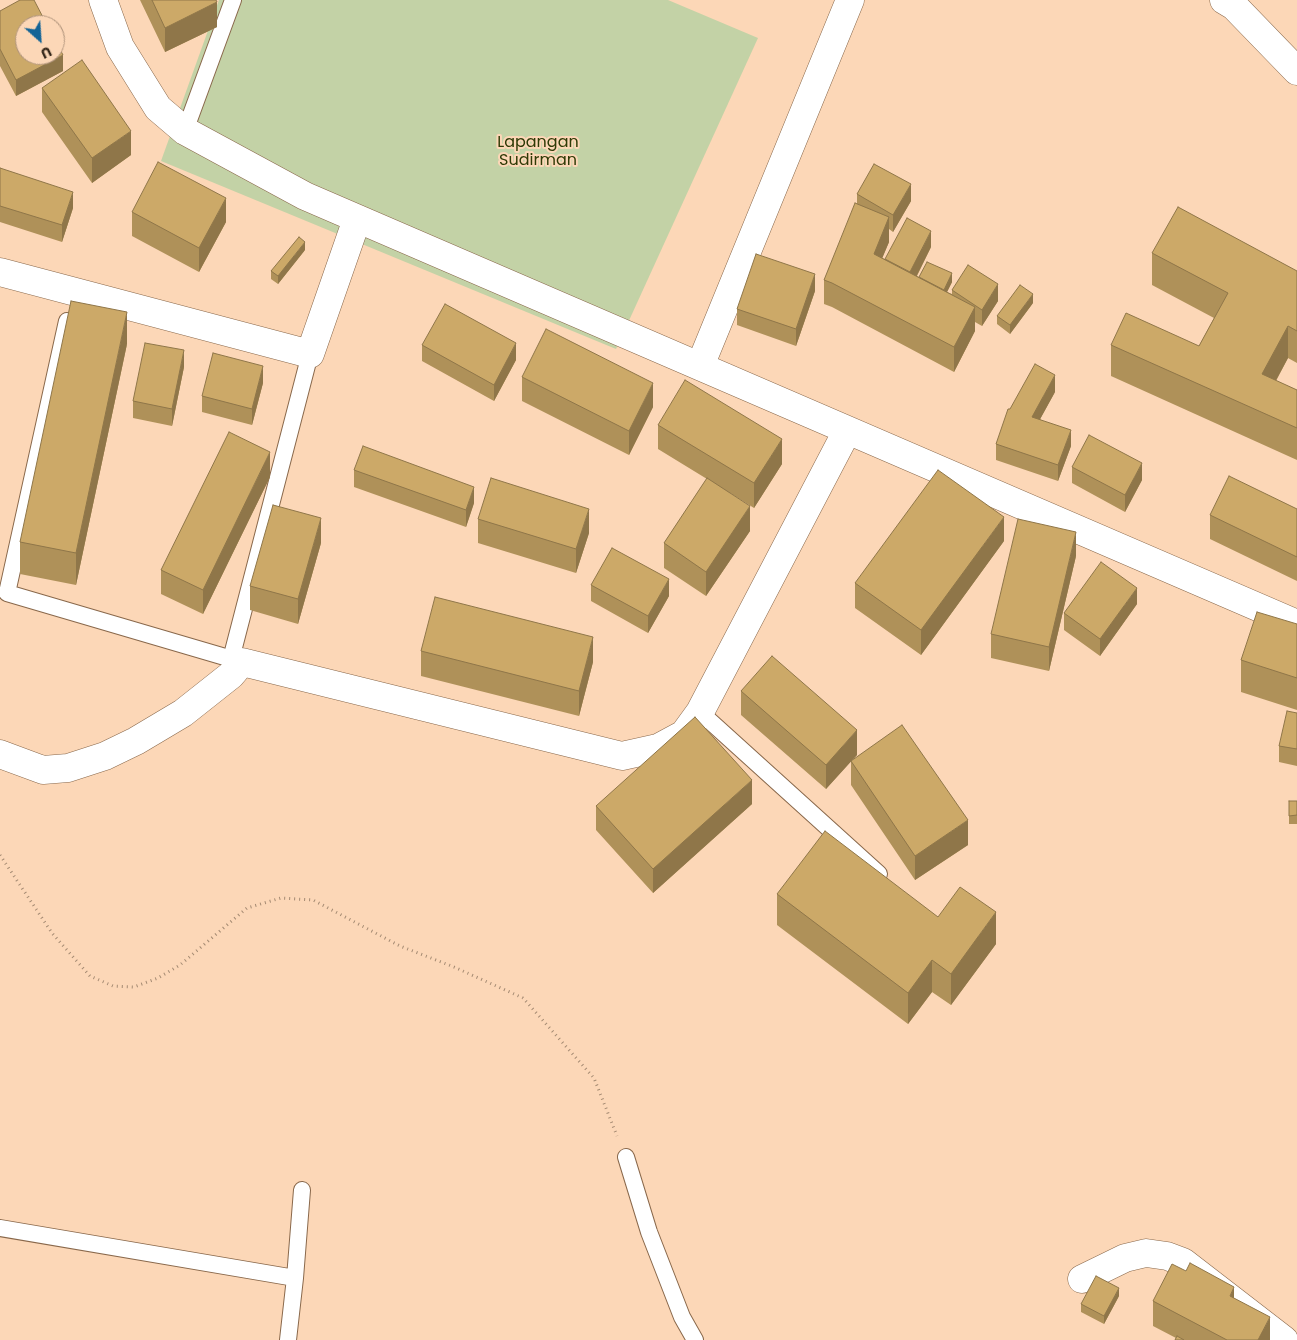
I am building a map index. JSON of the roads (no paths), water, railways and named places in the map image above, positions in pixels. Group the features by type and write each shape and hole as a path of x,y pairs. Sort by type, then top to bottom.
{"street":[{"path":"102,0 120,46 158,108 185,131 305,196 1297,624"},
{"path":"700,366 850,0"},
{"path":"1224,0 1234,6 1297,71"},
{"path":"0,272 310,354 358,220"},
{"path":"0,754 43,770 68,768 105,756 136,741 183,713 231,675 236,660 622,756 658,748 684,734 700,712 847,430"},
{"path":"1082,1279 1125,1258 1146,1253 1167,1256 1182,1262 1284,1340"}],"lane":[{"path":"185,131 233,0"},
{"path":"74,291 7,593 236,660 310,354"},
{"path":"700,712 892,886"},
{"path":"626,1157 638,1199 656,1249 682,1317 695,1340"},
{"path":"288,1340 302,1190"},
{"path":"0,1228 295,1278"}],"park label":[{"name":"Lapangan Sudirman","path":"538,152"}]}
